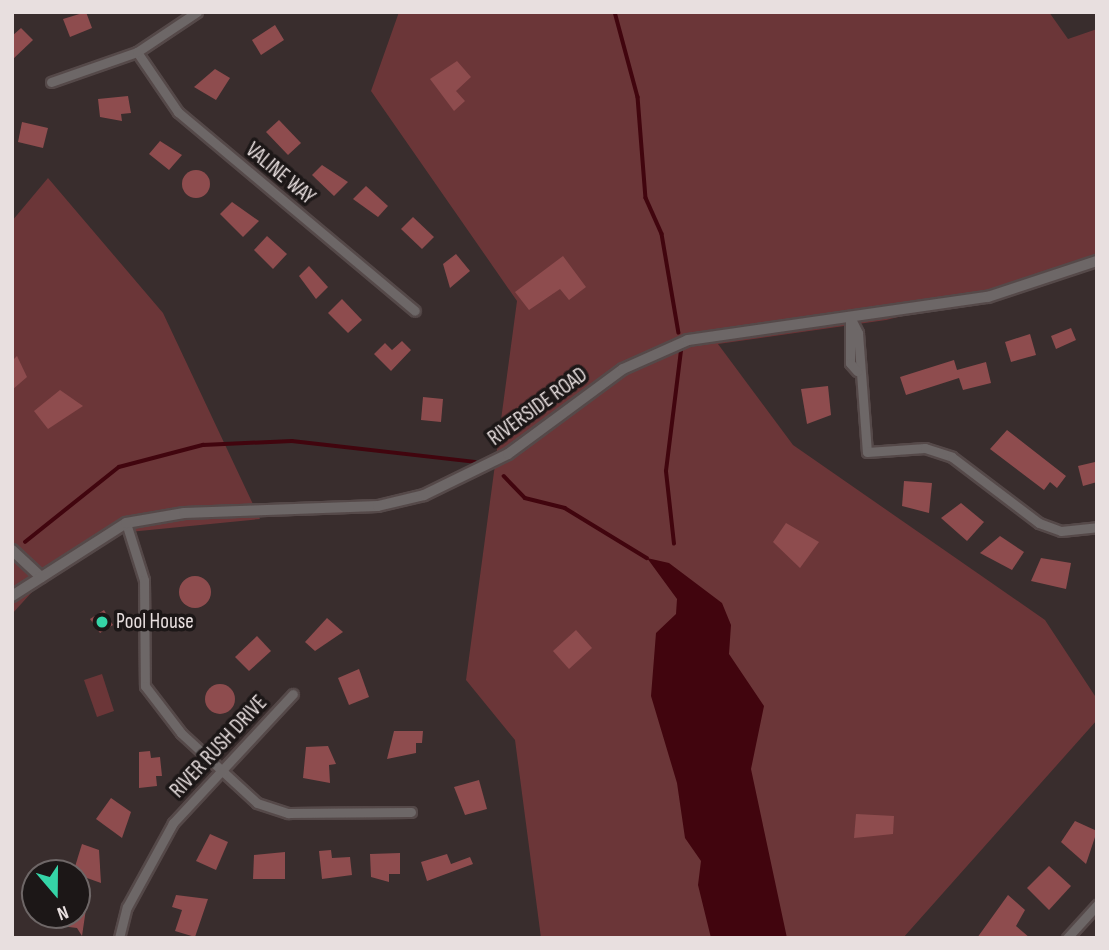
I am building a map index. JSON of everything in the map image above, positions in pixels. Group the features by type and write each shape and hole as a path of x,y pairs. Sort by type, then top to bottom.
{"street":[{"path":"51,82 136,52 197,12"},
{"name":"VALINE WAY","path":"136,52 178,112 415,311"},
{"name":"RIVERSIDE ROAD","path":"12,596 126,523 184,513 378,506 424,495 508,454 644,357 688,340 988,297 1097,261"},
{"path":"850,317 847,343 857,370 867,452 925,448 952,457 1039,523 1061,531 1097,527"},
{"path":"126,523 144,580 145,686 157,707 217,769 257,803 289,813 411,812"},
{"path":"12,550 41,577"},
{"name":"RIVER RUSH DRIVE","path":"119,938 127,907 173,822 217,769 293,694"},
{"path":"1068,938 1097,905"}],"shaded area":[{"path":"399,12 1049,12 1068,39 1097,29 1097,268 886,320 718,344 793,445 1045,620 1097,699 1097,720 903,938 541,938 515,740 466,680 517,301 371,91"},
{"path":"48,178 163,313 260,519 109,534 42,581 12,614 12,221"},
{"path":"647,558 669,563 722,603 731,625 729,654 764,706 751,769 787,938 711,938 698,885 701,861 685,838 677,783 651,696 656,633 676,614 677,599"},
{"path":"102,674 114,711 97,717 84,680"}],"building":[{"path":"86,12 92,28 70,37 63,19"},
{"path":"275,25 284,40 261,55 252,40"},
{"path":"21,28 33,40 12,60 12,36"},
{"path":"457,61 471,77 456,91 465,101 454,111 430,79"},
{"path":"215,69 230,78 216,100 194,87"},
{"path":"128,96 131,113 121,114 122,121 100,117 98,99"},
{"path":"279,120 301,143 288,155 266,132"},
{"path":"22,122 48,128 43,148 18,142"},
{"path":"160,141 182,155 169,170 149,154"},
{"path":"322,165 348,182 334,196 312,175"},
{"path":"196,170 206,174 210,184 206,194 196,198 186,194 182,184 186,174"},
{"path":"366,186 388,206 378,217 353,199"},
{"path":"232,202 259,221 243,237 220,214"},
{"path":"413,217 434,237 422,249 401,229"},
{"path":"267,236 287,254 273,269 254,250"},
{"path":"456,254 470,271 450,288 443,264"},
{"path":"563,256 586,287 569,300 560,289 529,310 515,292"},
{"path":"309,266 328,287 316,299 299,276"},
{"path":"342,299 362,320 348,333 328,313"},
{"path":"1071,328 1076,340 1056,349 1051,336"},
{"path":"1030,334 1036,355 1011,362 1005,342"},
{"path":"402,341 411,350 391,371 374,354 385,343 392,350"},
{"path":"17,356 27,377 12,390 12,361"},
{"path":"954,360 957,370 986,362 991,383 963,390 959,378 906,395 900,377"},
{"path":"828,386 831,415 807,424 801,389"},
{"path":"60,390 83,406 48,429 34,411"},
{"path":"423,397 443,399 441,422 421,420"},
{"path":"1007,430 1066,476 1057,488 1050,482 1044,490 990,449"},
{"path":"1095,462 1097,482 1083,486 1078,466"},
{"path":"904,481 932,483 929,513 902,506"},
{"path":"961,503 984,522 967,541 941,518"},
{"path":"786,523 819,542 800,568 773,542"},
{"path":"1000,536 1024,552 1012,570 980,553"},
{"path":"1041,558 1071,563 1066,589 1031,581"},
{"path":"195,576 206,581 211,592 206,603 195,608 184,603 179,592 184,581"},
{"name":"Pool House","path":"104,610 113,625 100,633 90,619"},
{"path":"327,618 343,632 315,651 305,642"},
{"path":"576,630 592,648 569,669 553,651"},
{"path":"257,636 271,651 249,671 235,657"},
{"path":"359,669 369,697 349,705 338,678"},
{"path":"220,684 231,688 235,699 231,710 220,714 209,710 205,699 209,688"},
{"path":"394,731 423,731 422,743 416,743 416,753 387,759"},
{"path":"328,746 336,764 329,765 330,783 303,778 306,747"},
{"path":"150,751 151,758 160,757 162,776 156,776 157,786 139,788 139,752"},
{"path":"479,780 487,809 465,815 454,787"},
{"path":"111,798 131,812 122,838 96,819"},
{"path":"856,814 894,816 893,834 854,838"},
{"path":"1075,821 1097,831 1086,864 1061,842"},
{"path":"210,834 228,842 216,870 196,861"},
{"path":"82,844 99,850 101,883 91,879 91,859 77,859"},
{"path":"331,850 332,858 350,857 352,875 322,879 319,851"},
{"path":"285,852 285,879 253,879 254,855"},
{"path":"400,853 400,874 389,874 389,882 371,877 370,854"},
{"path":"447,854 451,864 470,857 473,864 427,881 421,862"},
{"path":"1049,866 1071,886 1049,910 1027,888"},
{"path":"176,895 208,899 195,937 175,931 182,910 172,907"},
{"path":"1008,895 1025,910 1016,926 1030,938 977,938"}],"waterway":[{"path":"615,12 638,97 646,198 662,234 679,333"},
{"path":"674,544 666,471 681,350"},
{"path":"25,542 119,467 203,445 292,441 475,462"},
{"path":"504,476 525,498 565,508 647,558"}],"place":[{"name":"Pool House","path":"102,622"}]}
